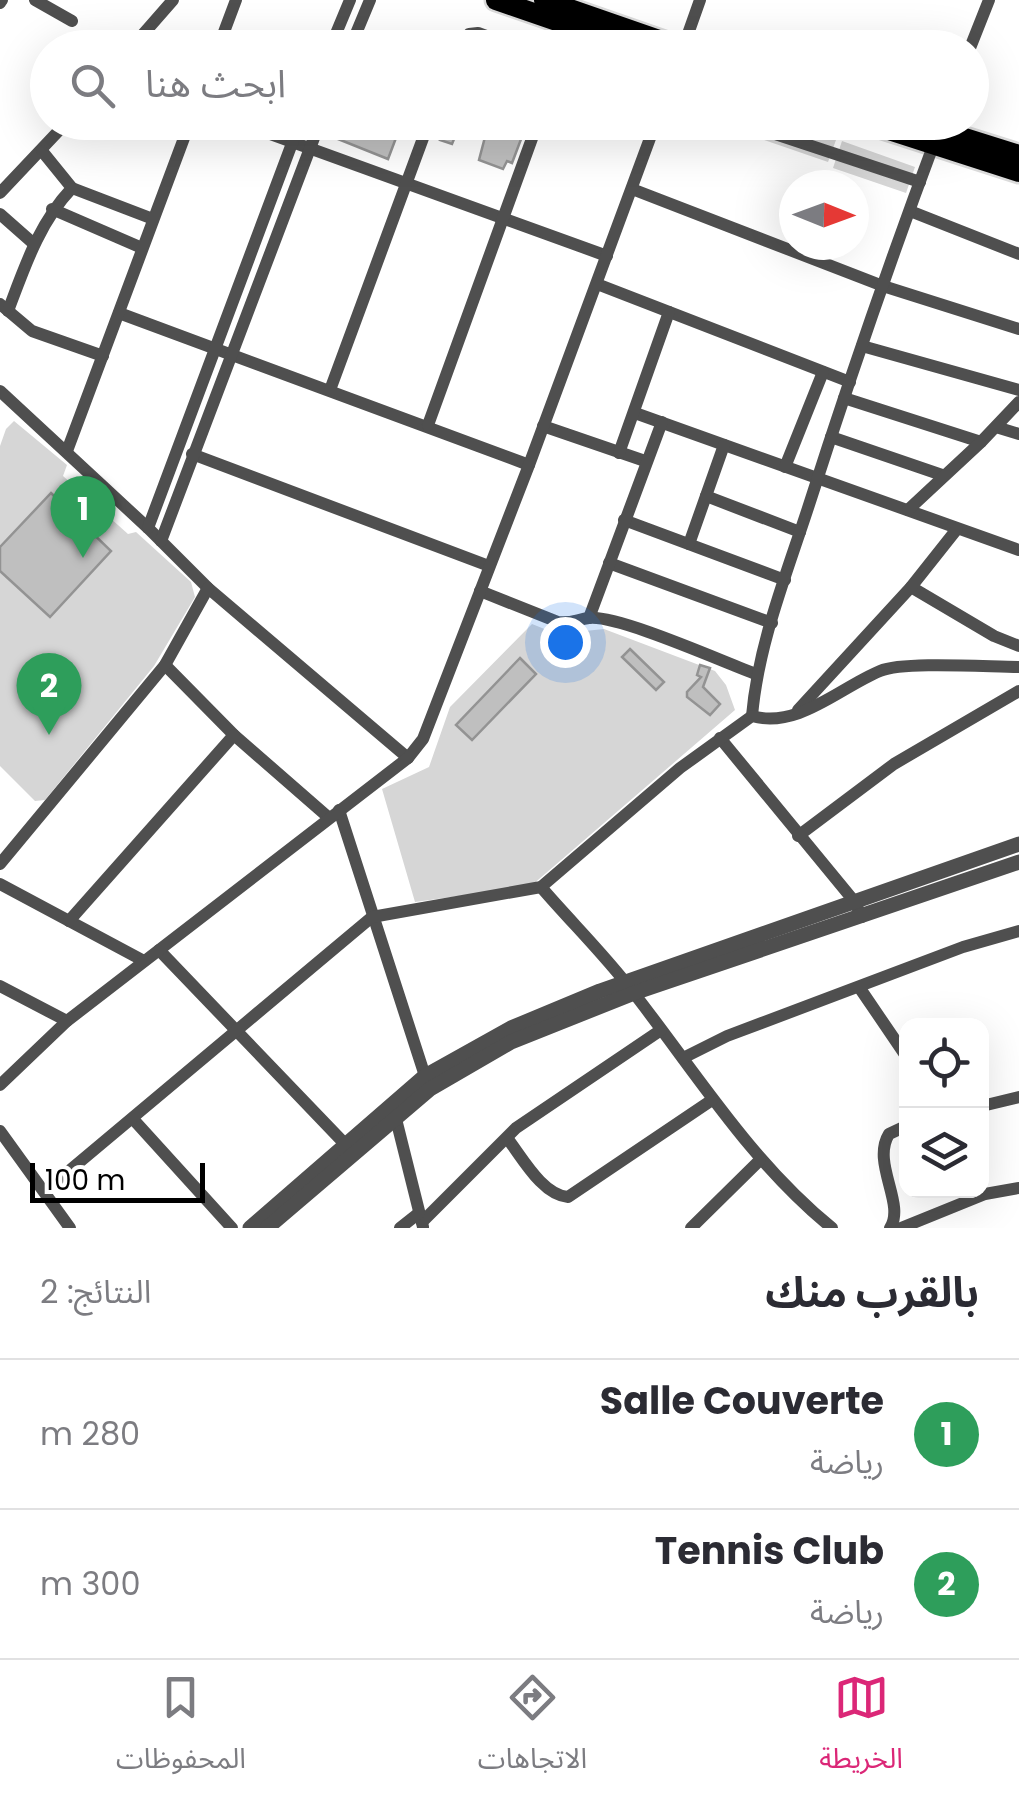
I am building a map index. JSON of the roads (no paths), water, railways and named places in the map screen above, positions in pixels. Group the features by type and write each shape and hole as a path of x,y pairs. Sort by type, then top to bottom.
{"main road":[{"path":"496,0 585,30"},
{"path":"544,0 631,30"},
{"path":"954,140 1019,172"},
{"path":"966,140 1019,155"}],"street":[{"path":"36,0 72,22"},
{"path":"147,30 173,0"},
{"path":"225,30 236,0"},
{"path":"338,30 350,0"},
{"path":"358,30 370,0"},
{"path":"689,30 700,0"},
{"path":"977,30 989,0"},
{"path":"573,30 574,26"},
{"path":"0,194 51,140"},
{"path":"67,451 183,140"},
{"path":"284,140 607,256"},
{"path":"148,528 293,140"},
{"path":"161,541 312,140"},
{"path":"330,390 422,140"},
{"path":"428,425 532,140"},
{"path":"0,1085 67,1021 408,758 423,739 530,465 650,140"},
{"path":"793,140 920,182"},
{"path":"752,716 756,674 800,532 935,140"},
{"path":"42,151 72,188 152,218"},
{"path":"72,188 52,209 4,308 32,332 103,356"},
{"path":"632,189 883,286 1019,329"},
{"path":"52,209 142,248"},
{"path":"910,211 1019,254"},
{"path":"0,214 34,244"},
{"path":"596,284 850,382"},
{"path":"619,453 669,312"},
{"path":"119,313 530,465"},
{"path":"862,346 1019,390"},
{"path":"785,467 823,372"},
{"path":"1,396 67,451 208,588 408,758"},
{"path":"844,398 982,442"},
{"path":"908,510 1019,402"},
{"path":"636,413 1019,550"},
{"path":"589,618 662,422"},
{"path":"543,426 646,461"},
{"path":"996,427 1019,434"},
{"path":"832,436 942,475"},
{"path":"689,544 724,445"},
{"path":"192,454 489,566"},
{"path":"706,496 800,532"},
{"path":"624,520 785,580"},
{"path":"793,716 912,588 957,529"},
{"path":"608,563 772,623"},
{"path":"0,864 165,666 208,588"},
{"path":"912,588 994,636 1019,646"},
{"path":"480,592 558,622 569,624 589,618 633,628 756,674"},
{"path":"165,666 234,735 334,814 425,1076"},
{"path":"752,716 766,720 793,716 886,668 1018,671"},
{"path":"834,671 856,683"},
{"path":"798,836 894,764 1019,690"},
{"path":"45,1191 372,917 541,887 720,738 752,716"},
{"path":"69,920 234,735"},
{"path":"720,738 854,902 862,918"},
{"path":"258,1227 345,1144 493,1051 630,988 1019,844"},
{"path":"258,1227 393,1111 425,1076 511,1028 862,918 1019,862"},
{"path":"0,884 144,961"},
{"path":"541,887 630,988 760,1160 826,1226"},
{"path":"684,1058 727,1036 993,936 1019,930"},
{"path":"159,950 345,1144"},
{"path":"0,986 67,1021"},
{"path":"859,987 899,1046"},
{"path":"400,1228 422,1221 540,1110 661,1030"},
{"path":"989,1104 1019,1097"},
{"path":"507,1138 542,1184 557,1196 568,1197 712,1100"},
{"path":"393,1111 422,1221"},
{"path":"133,1119 232,1228"},
{"path":"890,1228 896,1214 884,1145 889,1134 899,1129"},
{"path":"0,1131 70,1228"},
{"path":"690,1228 760,1160"},
{"path":"902,1228 985,1194 1019,1188"}],"place":[{"name":"Salle Couverte","path":"83,558"},
{"name":"Tennis Club","path":"49,735"}]}
